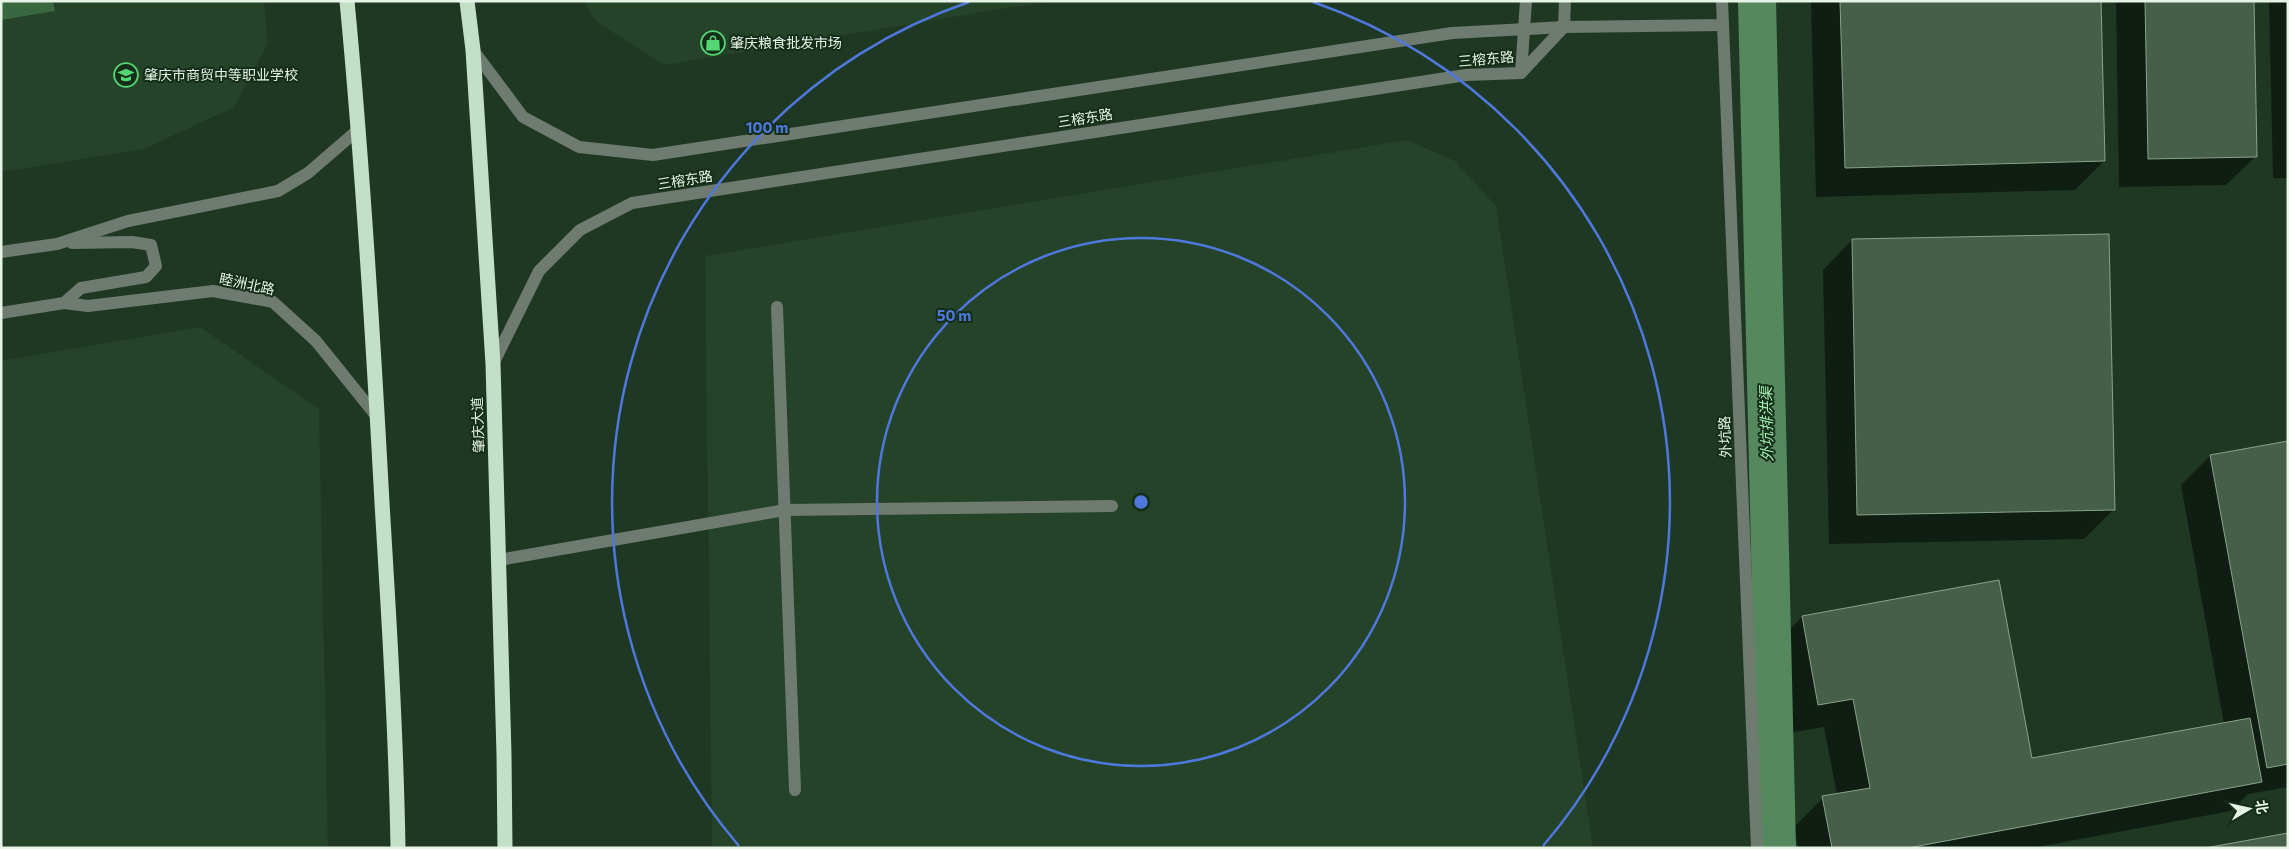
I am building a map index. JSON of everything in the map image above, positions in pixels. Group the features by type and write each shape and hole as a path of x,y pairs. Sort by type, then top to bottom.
{"highway":[{"path":"347,1 359,130 378,418 397,763 398,848"},
{"name":"肇庆大道","path":"467,1 473,50 493,364 505,848"}],"street":[{"path":"1521,73 1526,1"},
{"path":"1565,1 1564,27 1723,25"},
{"name":"外坑路","path":"1722,1 1757,848"},
{"name":"三榕东路","path":"473,50 522,117 579,147 653,155 1452,33 1564,27"},
{"name":"三榕东路","path":"493,364 539,272 580,230 632,203 1466,75 1521,73 1564,27"},
{"path":"57,244 128,221 278,191 308,173 359,130"},
{"path":"1,252 57,244 132,242 151,245 156,266 146,277 81,288 64,304"},
{"name":"睦洲北路","path":"1,313 64,304 88,306 213,291 273,302 316,341 378,418"},
{"path":"777,307 795,790"},
{"path":"498,560 784,510 1112,506"}],"shaded area":[{"name":"肇庆市商贸中等职业学校","path":"1,1 264,1 268,43 234,107 144,149 1,172"},
{"path":"1,1 53,1 55,11 1,20"},
{"name":"肇庆粮食批发市场","path":"584,1 1050,1 664,65 597,22"},
{"path":"1407,140 1455,161 1496,206 1593,848 712,848 705,256"},
{"path":"200,327 319,409 328,848 1,848 1,361"}],"building":[{"path":"1840,1 2101,1 2105,161 1845,168"},
{"path":"2145,1 2254,1 2257,157 2148,159"},
{"path":"2109,234 2115,510 1857,515 1852,239"},
{"path":"2288,441 2288,764 2267,768 2210,455"},
{"path":"1999,580 2032,758 2250,718 2262,782 1908,848 1832,848 1822,796 1870,788 1853,699 1818,705 1802,616"},
{"path":"2288,833 2288,848 2205,848"}],"waterway":[{"name":"外坑排洪渠","path":"1757,1 1777,848"}],"place":[{"name":"肇庆粮食批发市场","path":"713,43"},
{"name":"肇庆市商贸中等职业学校","path":"126,75"}]}
